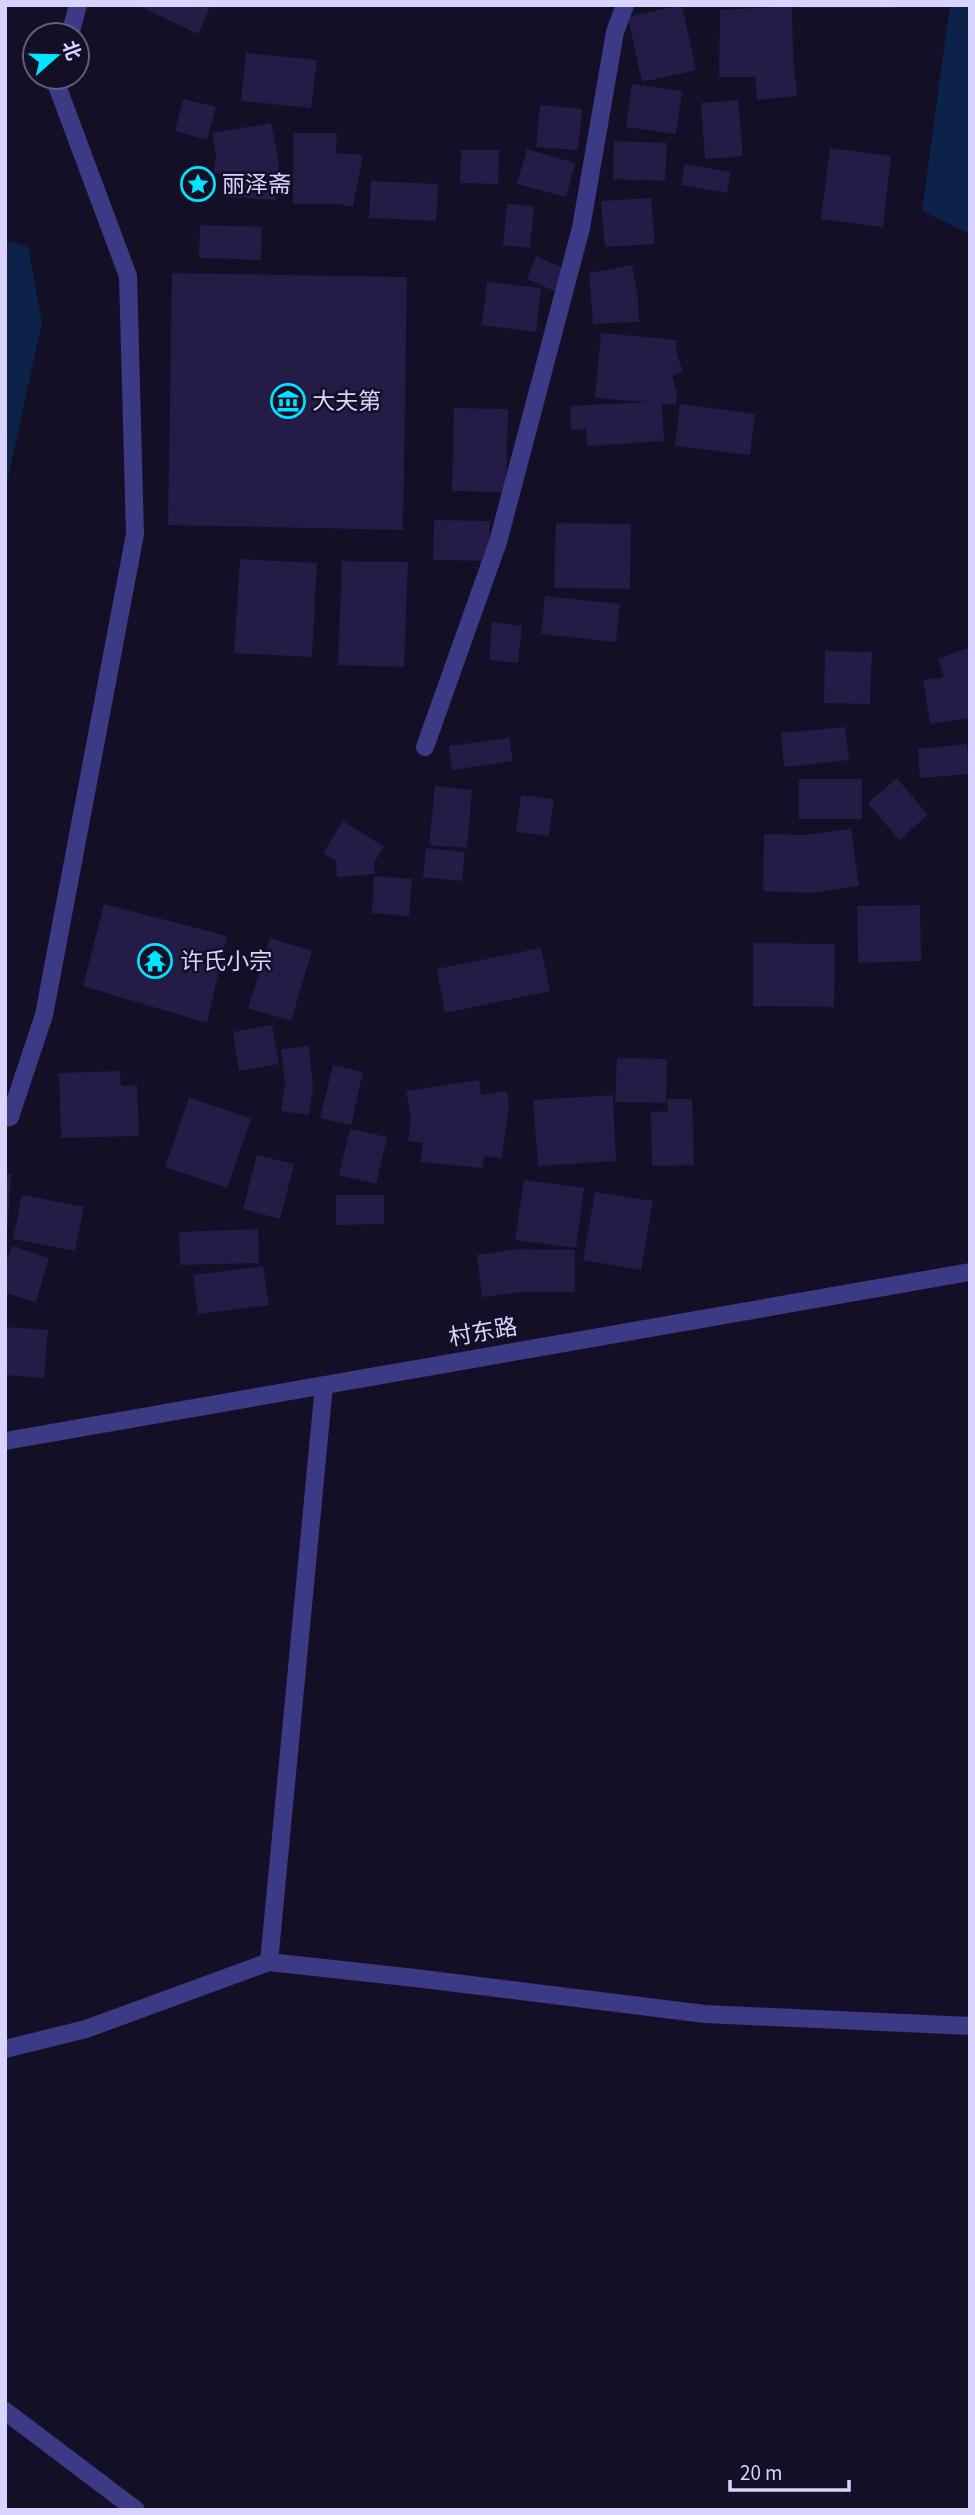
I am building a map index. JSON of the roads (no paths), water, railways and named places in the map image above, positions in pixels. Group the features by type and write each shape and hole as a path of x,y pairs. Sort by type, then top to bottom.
{"street":[{"path":"425,747 498,542 581,228 615,32 625,5"},
{"path":"5,1118 10,1117 44,1015 135,534 128,276 59,91"},
{"name":"村东路","path":"5,1441 970,1272"},
{"path":"269,1962 324,1385"},
{"path":"5,2049 86,2029 269,1962 705,2014 970,2026"},
{"path":"5,2412 136,2510"}],"water":[{"path":"950,5 970,5 970,231 966,232 922,211"},
{"path":"5,240 28,247 42,322 5,492"}],"place":[{"name":"丽泽斋","path":"198,184"},
{"name":"大夫第","path":"288,401"},
{"name":"许氏小宗","path":"155,961"}]}
